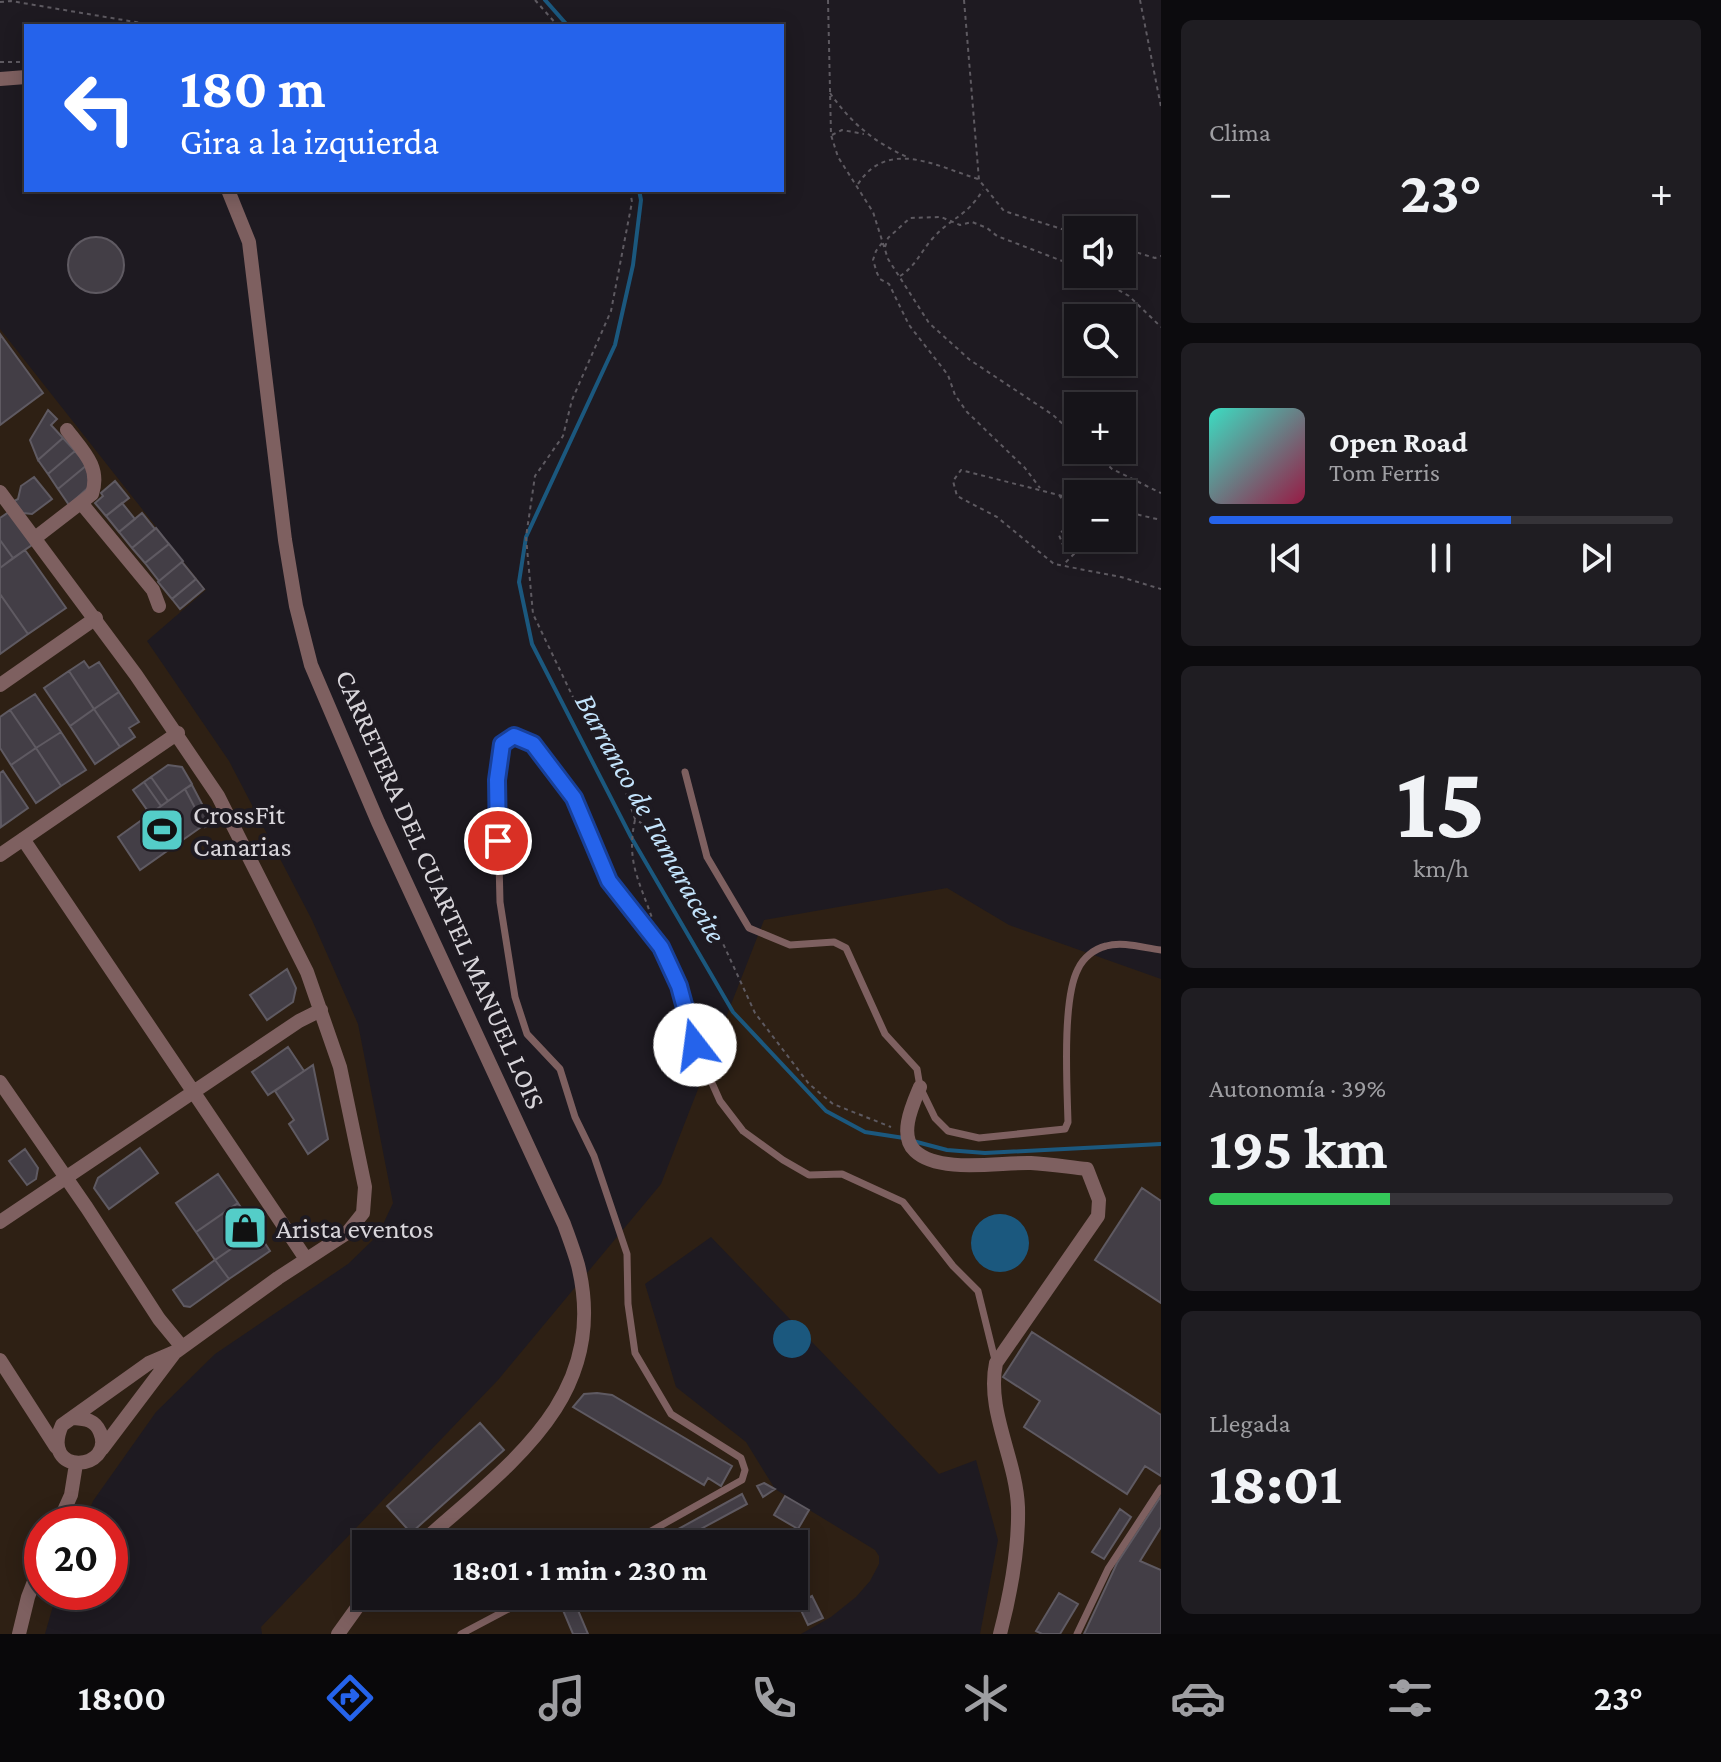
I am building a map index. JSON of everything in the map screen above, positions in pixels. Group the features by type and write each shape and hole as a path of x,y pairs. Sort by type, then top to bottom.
{"street":[{"path":"0,79 24,77"},
{"name":"CARRETERA DEL CUARTEL MANUEL LOIS","path":"229,192 249,242 285,540 296,606 311,665 378,822 564,1224 578,1267 582,1338 576,1372 556,1410 520,1454 436,1530"},
{"path":"35,538 82,504 92,494 95,485 94,469 67,430"},
{"path":"0,492 96,618 178,733 218,796 307,972 340,1067 365,1187 363,1213 347,1233 179,1349 149,1363 62,1425 56,1438 59,1452"},
{"path":"82,504 153,590 159,606"},
{"path":"0,685 96,618"},
{"path":"0,855 178,733"},
{"path":"23,839 306,1259"},
{"path":"0,1222 299,1021 321,1010"},
{"path":"0,1082 179,1349"},
{"path":"920,1087 908,1117 908,1139 915,1152 947,1165 1031,1163 1087,1169 1099,1200 1098,1216 996,1363 992,1383 1018,1505 1014,1577 1000,1634"},
{"path":"0,1360 59,1452 66,1460 76,1464 90,1461 100,1452 179,1349"},
{"path":"74,1418 88,1419 98,1427 103,1439 100,1452"},
{"path":"66,1506 76,1464"},
{"path":"19,1634 25,1610"},
{"path":"338,1634 355,1610"}],"lane":[{"path":"653,1530 742,1480 745,1470 741,1458 671,1414 635,1353 628,1304 627,1254 594,1156 575,1117 560,1069 527,1034 515,997 500,902 497,780 502,744 514,736 533,744 574,798 609,881 661,947 679,986 695,1045 720,1101 743,1131 809,1175 842,1174 903,1202 953,1266 978,1291 996,1363"},
{"path":"685,772 707,857 749,928 790,945 834,942 846,948 885,1034 917,1069 920,1087 935,1118 948,1131 979,1138 1065,1129 1068,1122 1066,1059 1072,985 1078,967 1091,953 1107,945 1161,950"},
{"path":"1077,1634 1108,1569 1161,1488"},
{"path":"461,1634 506,1610"}],"path":[{"path":"535,0 556,24"},
{"path":"828,0 831,135 838,157 873,212 884,248 899,277 929,323 970,360 1064,425"},
{"path":"964,0 979,180"},
{"path":"1140,0 1161,107"},
{"path":"0,2 11,1 145,24"},
{"path":"0,62 24,62"},
{"path":"828,90 843,112 865,134 908,157 979,180 1004,211"},
{"path":"831,135 842,130 865,134"},
{"path":"857,186 867,170 881,162 908,157"},
{"path":"899,277 915,264 934,237 972,207 984,188 1004,211 1064,230"},
{"path":"630,192 632,202 611,311 572,400 563,436 535,476 526,537 533,614 583,718 618,770 635,819 631,837 632,866 654,923"},
{"path":"884,248 888,238 910,218 941,217 960,225 972,222 997,236 1064,262"},
{"path":"883,242 873,260 877,273 889,284 909,325 948,375 955,395 967,412 1025,468 1041,490"},
{"path":"1136,252 1155,258 1161,256"},
{"path":"1115,288 1129,296 1161,327"},
{"path":"1107,464 1161,493"},
{"path":"1064,496 961,470 953,481 957,496 997,517 1054,564 1121,577 1161,589"},
{"path":"1059,495 1075,517 1075,526 1064,529 1059,535 1063,545 1074,554 1063,566"},
{"path":"1136,514 1161,520"},
{"path":"635,819 655,832 671,869 708,911 755,1013 809,1084 833,1104 909,1134"}],"shaded area":[{"path":"0,329 206,590 147,641 229,761 312,920 358,1024 393,1203 378,1235 348,1264 215,1354 156,1412 91,1506 24,1506 24,1610 52,1610 45,1634 0,1634"},
{"path":"947,888 1009,925 1161,979 1161,1634 980,1634 998,1540 976,1460 939,1474 711,1237 645,1284 676,1387 746,1442 775,1489 875,1550 879,1564 856,1597 831,1617 801,1634 262,1634 261,1627 352,1532 352,1610 808,1610 808,1530 354,1530 498,1380 661,1184 764,920"}],"water":[{"path":"1000,1214 1011,1216 1020,1223 1027,1232 1027,1254 1020,1263 1011,1270 1000,1272 989,1270 980,1263 973,1254 971,1243 973,1232 980,1223 989,1216"},
{"path":"792,1320 805,1326 811,1339 805,1352 792,1358 779,1352 773,1339 779,1326"}],"building":[{"path":"96,237 116,245 124,265 116,285 96,293 76,285 68,265 76,245"},
{"path":"0,334 43,393 0,425"},
{"path":"48,410 57,419 51,425 63,438 38,460 30,440"},
{"path":"63,438 75,451 48,474 38,460"},
{"path":"75,451 87,465 58,489 48,474"},
{"path":"87,465 90,486 69,505 58,489"},
{"path":"34,477 52,499 32,514 23,513 14,501 18,499 21,486"},
{"path":"115,481 129,498 106,516 95,503"},
{"path":"122,503 135,519 119,532 106,516"},
{"path":"9,512 32,545 13,558 0,540 0,518"},
{"path":"142,513 155,529 132,548 119,532"},
{"path":"156,528 169,544 145,563 132,548"},
{"path":"0,540 13,558 0,568"},
{"path":"169,544 183,561 159,581 145,563"},
{"path":"25,550 66,608 28,634 0,594 0,568"},
{"path":"182,562 196,579 172,599 158,582"},
{"path":"196,579 204,589 180,609 172,599"},
{"path":"0,594 28,634 0,654"},
{"path":"84,661 89,668 99,662 119,692 94,709 69,671"},
{"path":"69,671 94,709 70,726 44,688"},
{"path":"119,692 139,722 129,728 135,737 120,747 94,709"},
{"path":"35,694 61,732 36,748 10,710"},
{"path":"94,709 120,747 95,764 70,726"},
{"path":"10,710 36,748 11,765 0,748 0,717"},
{"path":"61,732 86,770 61,786 36,748"},
{"path":"36,748 61,786 36,803 11,765"},
{"path":"168,765 182,767 192,784 168,801 151,777"},
{"path":"3,771 28,808 1,827 0,773"},
{"path":"151,777 168,801 161,806 144,782"},
{"path":"144,782 161,806 150,814 133,790"},
{"path":"192,785 212,823 205,827 185,789"},
{"path":"185,789 204,825 140,870 118,837"},
{"path":"287,969 296,988 293,1002 267,1020 250,995"},
{"path":"288,1047 304,1071 268,1095 252,1072"},
{"path":"313,1065 328,1139 308,1154 289,1124 294,1120 275,1091"},
{"path":"140,1148 158,1173 109,1209 94,1188 98,1178"},
{"path":"25,1149 38,1168 36,1179 27,1185 9,1161"},
{"path":"218,1174 238,1203 196,1232 176,1203"},
{"path":"1142,1188 1161,1201 1161,1303 1095,1260"},
{"path":"238,1203 257,1231 215,1260 196,1232"},
{"path":"257,1231 270,1251 229,1279 215,1260"},
{"path":"215,1260 229,1279 190,1307 184,1306 173,1290"},
{"path":"1032,1332 1161,1415 1161,1476 1145,1466 1127,1494 1024,1427 1040,1401 1003,1377"},
{"path":"584,1394 612,1395 732,1466 721,1486 708,1478 704,1485 573,1407"},
{"path":"480,1423 504,1450 414,1530 408,1530 387,1506"},
{"path":"764,1483 775,1489 763,1497 757,1486"},
{"path":"742,1494 747,1504 699,1530 676,1530"},
{"path":"785,1496 809,1510 798,1529 774,1515"},
{"path":"1161,1496 1161,1527 1140,1561 1161,1570 1161,1634 1084,1634 1117,1563"},
{"path":"1120,1509 1131,1517 1104,1559 1092,1552"},
{"path":"1059,1593 1078,1604 1060,1634 1036,1631"},
{"path":"812,1596 823,1618 808,1625 801,1610 808,1610 808,1598"},
{"path":"563,1610 578,1610 588,1634 573,1634"}],"waterway":[{"name":"Barranco de Tamaraceite","path":"545,0 566,24"},
{"name":"Barranco de Tamaraceite","path":"639,192 633,265 615,345 526,537 519,582 532,644 631,837 733,1012 826,1111 865,1132 904,1138"},
{"name":"Barranco de Tamaraceite","path":"913,1141 947,1150 985,1153 1161,1144"}],"place":[{"name":"CrossFit Canarias","path":"162,830"},
{"name":"Arista eventos","path":"245,1228"}],"route":[{"path":"498,841 497,780 502,744 514,736 533,744 574,798 609,881 661,947 679,986 695,1045"}]}
